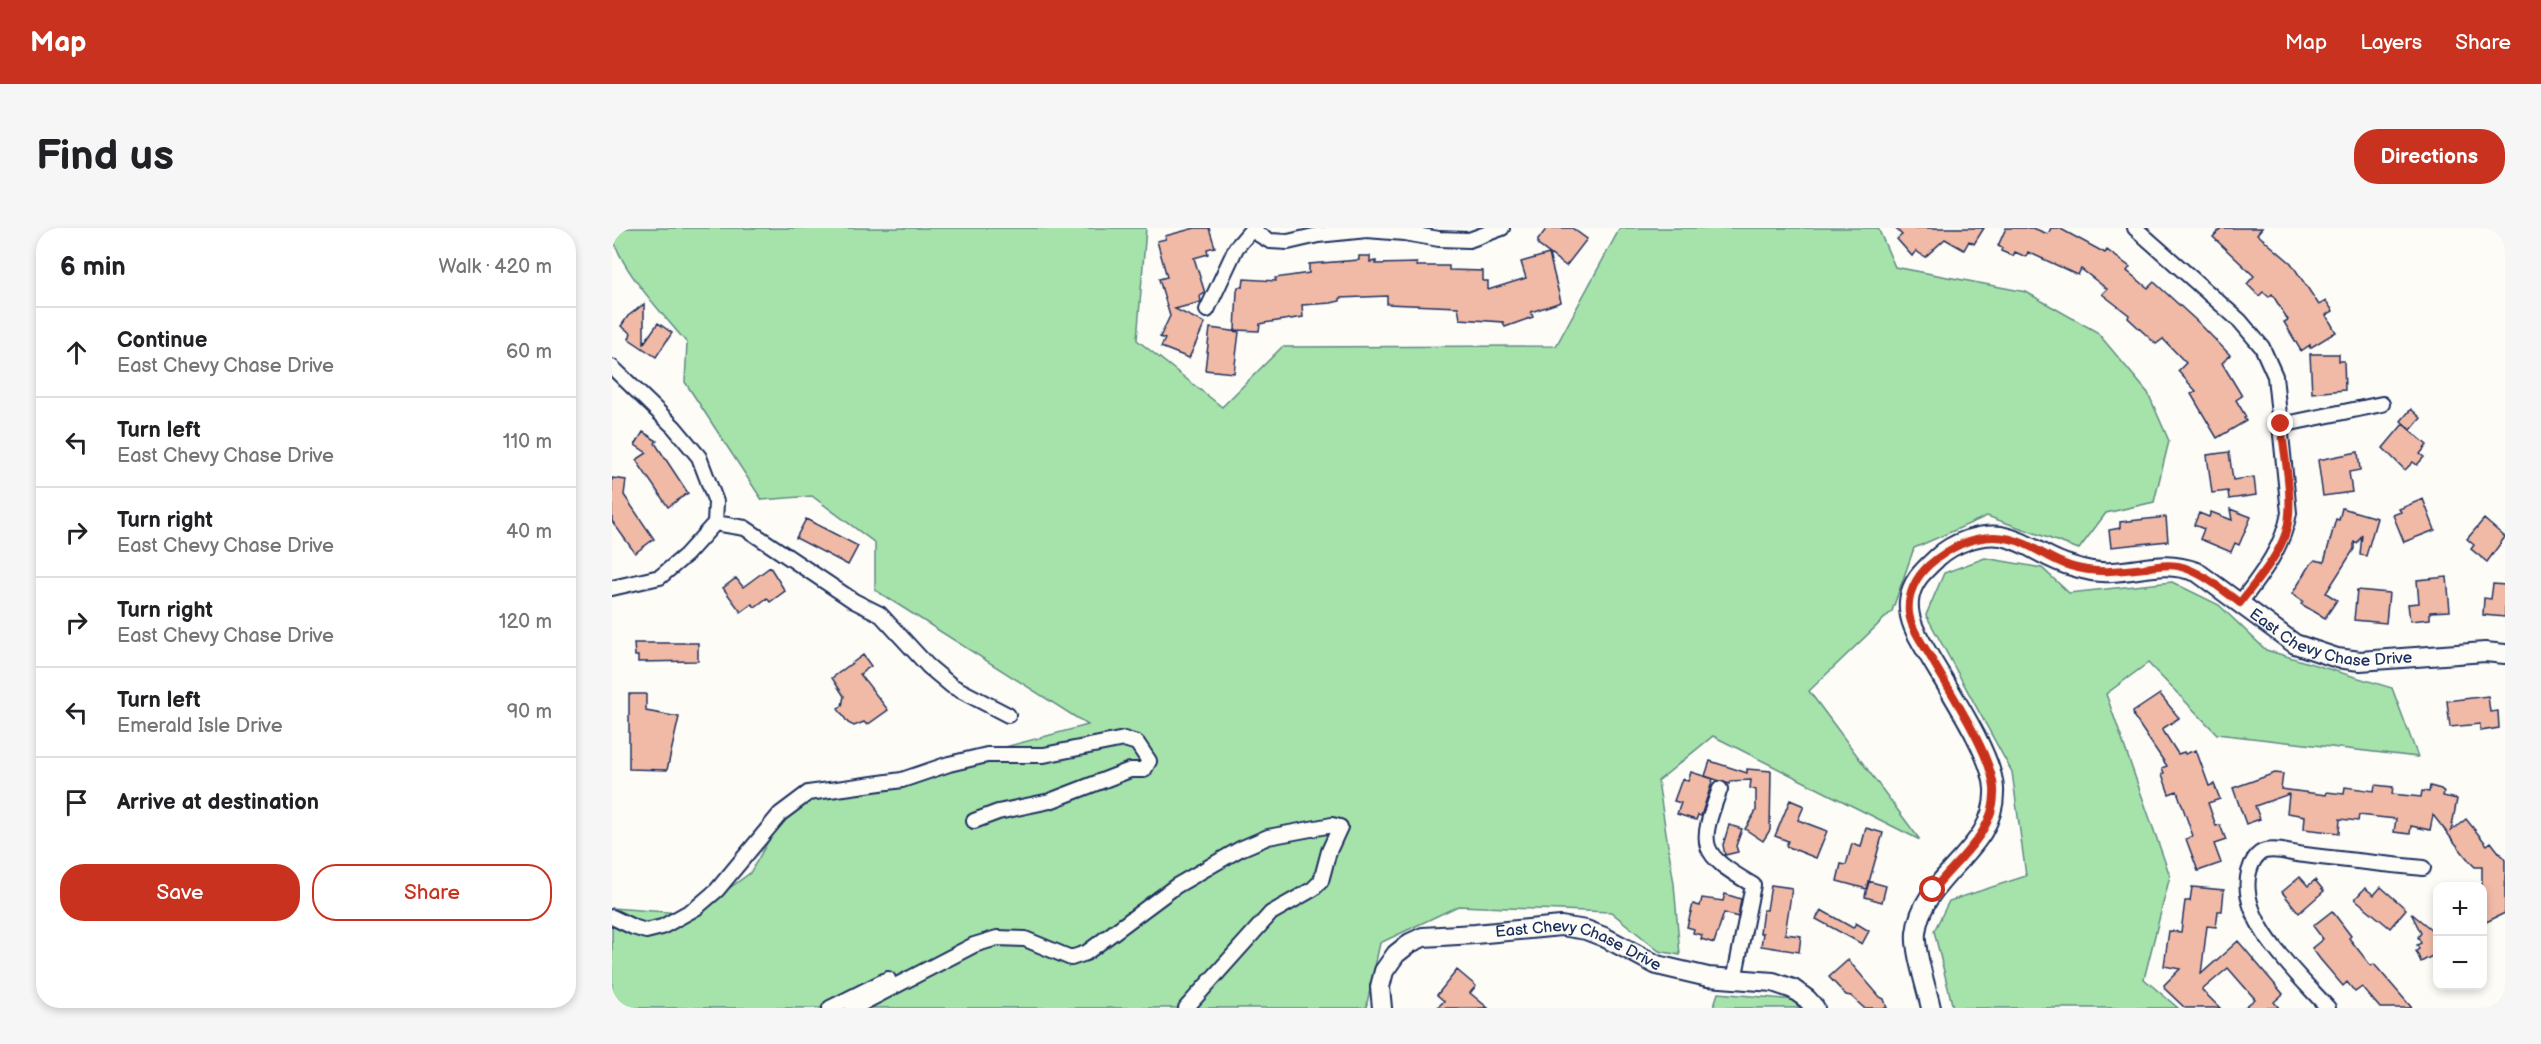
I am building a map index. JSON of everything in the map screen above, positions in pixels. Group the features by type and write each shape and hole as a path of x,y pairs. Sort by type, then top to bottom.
{"main road":[{"name":"East Chevy Chase Drive","path":"1931,1008 1916,934 1921,913 1933,890 1950,869 1971,850 1991,817 1994,789 1992,774 1969,723 1912,626 1909,600 1921,572 1942,553 1968,540 2000,536 2023,543 2069,566 2089,570 2110,572 2171,565 2181,566 2197,572 2278,634 2295,644 2337,658 2360,661 2485,652 2505,654"},
{"name":"East Chevy Chase Drive","path":"1382,1008 1380,987 1384,971 1396,954 1410,943 1423,937 1561,926 1586,930 1656,965 1708,978 1773,982 1793,989 1815,1008"}],"street":[{"path":"1207,310 1236,248 1253,228 1270,241 1288,242 1318,235 1367,230 1439,239 1469,240 1502,228"},
{"path":"2141,229 2240,321 2262,347 2275,376 2289,498 2286,532 2276,552 2240,603"},
{"path":"612,367 674,427 699,457 716,502 715,524 686,555 660,577 612,588"},
{"path":"2281,424 2382,404"},
{"path":"715,524 745,528 854,601 880,614 928,666 952,686 1008,715"},
{"path":"612,917 646,931 662,927 696,908 717,890 780,814 808,793 902,780 949,764 987,755 1044,755 1124,739 1137,743 1149,761 1143,770 1130,770 1050,801 998,812 974,821"},
{"path":"1720,789 1707,824 1706,843 1721,866 1753,885 1734,980"},
{"path":"853,1008 974,945 997,938 1025,939 1071,957 1086,953 1176,886 1240,849 1268,837 1332,825 1340,827 1329,851 1321,881 1313,889 1271,913 1186,1008"},
{"path":"2328,1008 2265,936 2249,904 2246,881 2251,864 2261,852 2278,849 2300,855 2423,868"},
{"path":"830,1008 888,979"}],"green space":[{"path":"612,228 1146,228 1137,340 1222,407 1282,347 1556,346 1620,228 1878,228 1895,267 2026,292 2097,332 2148,393 2169,441 2154,502 2106,513 2079,549 1987,516 1914,548 1892,611 1809,691 1920,840 1713,736 1658,781 1674,884 1680,955 1659,951 1611,912 1458,906 1380,943 1366,1008 612,1008 612,908 694,914 750,873 792,800 1088,725 875,590 875,543 812,496 762,500 685,382 687,343 630,272 614,242"},
{"path":"1985,558 2042,568 2069,593 2172,582 2219,605 2266,650 2392,688 2418,757 2217,734 2148,663 2106,694 2170,876 2144,979 2178,1008 1953,1008 1934,931 1949,901 2026,876 2012,772 1926,615 1944,573"},
{"path":"1718,993 1795,1000 1800,1008 1713,1008"}],"building":[{"path":"1195,228 1209,228 1215,247 1207,249 1208,254 1194,258 1205,293 1200,296 1201,302 1175,309 1205,323 1189,358 1161,347 1165,339 1160,337 1170,316 1159,279 1167,277 1157,241 1166,239 1165,236"},
{"path":"1547,228 1572,228 1587,239 1566,266 1538,245 1538,240"},
{"path":"1895,228 1984,228 1974,244 1969,241 1964,250 1945,239 1925,257 1916,251 1912,256 1897,239 1902,235"},
{"path":"2006,228 2033,228 2048,234 2051,228 2059,228 2105,253 2107,250 2130,267 2127,271 2148,288 2154,282 2230,355 2222,363 2242,396 2236,400 2246,421 2217,438 2191,394 2196,391 2178,371 2186,363 2163,339 2156,344 2128,318 2129,315 2102,294 2107,289 2081,269 2078,275 2028,252 2026,257 2015,252 2013,256 2001,251 2002,248 1998,246"},
{"path":"2221,228 2262,228 2257,234 2291,263 2319,305 2326,301 2333,311 2326,315 2336,332 2301,351 2284,322 2288,320 2272,294 2269,297 2263,292 2259,296 2247,284 2254,276 2213,237"},
{"path":"1549,254 1561,302 1531,312 1533,317 1505,327 1503,322 1460,319 1458,307 1387,304 1387,296 1340,298 1340,301 1331,303 1302,305 1303,317 1260,324 1259,331 1235,330 1237,291 1238,287 1243,287 1244,279 1276,281 1275,278 1309,273 1309,264 1359,260 1359,256 1370,256 1370,262 1376,261 1376,264 1417,263 1417,266 1449,266 1449,270 1483,271 1483,281 1488,281 1488,290 1526,278 1521,262"},
{"path":"644,304 644,343 658,323 672,333 656,357 629,339 631,333 621,326 628,316"},
{"path":"1210,328 1239,332 1234,373 1205,370"},
{"path":"2310,354 2339,354 2339,361 2344,361 2345,390 2312,393"},
{"path":"2411,409 2421,418 2411,430 2401,421"},
{"path":"2403,424 2427,445 2420,454 2424,457 2417,465 2413,462 2405,470 2383,448"},
{"path":"643,432 657,441 655,443 688,493 668,507 636,460 647,453 635,445"},
{"path":"2229,452 2233,480 2254,477 2256,495 2229,499 2228,491 2212,493 2207,455"},
{"path":"2358,452 2360,470 2349,472 2352,492 2323,496 2318,460"},
{"path":"612,478 626,480 624,495 654,539 635,553 612,521"},
{"path":"2423,499 2435,530 2404,542 2393,515 2401,512 2399,509"},
{"path":"2342,508 2377,518 2366,556 2360,555 2362,535 2357,543 2354,542 2354,549 2326,593 2337,600 2325,618 2301,604 2303,601 2292,594 2315,560 2324,562 2336,519 2339,520"},
{"path":"2230,509 2251,517 2239,545 2235,543 2231,552 2200,539 2204,529 2194,525 2199,513 2209,517 2211,512 2232,520"},
{"path":"2166,517 2168,541 2111,547 2109,530 2120,528 2120,522"},
{"path":"806,519 858,546 848,565 796,538"},
{"path":"2484,519 2505,537 2487,562 2471,549 2474,545 2467,539"},
{"path":"770,567 785,591 770,602 767,598 755,607 752,604 741,612 723,588 736,578 743,587"},
{"path":"2447,577 2450,611 2430,612 2430,619 2410,621 2408,604 2419,603 2417,580"},
{"path":"2493,584 2505,585 2505,617 2483,615 2484,598 2491,599"},
{"path":"2357,590 2389,593 2386,623 2354,620"},
{"path":"634,643 698,643 698,661 638,662"},
{"path":"863,655 871,666 860,674 888,710 867,725 864,722 854,726 848,723 838,709 842,706 844,696 832,678"},
{"path":"629,694 646,694 646,711 679,717 667,770 629,769"},
{"path":"2160,694 2179,718 2162,729 2178,754 2196,750 2209,786 2214,784 2220,799 2208,803 2216,826 2220,825 2226,840 2214,844 2221,863 2198,871 2186,839 2193,836 2177,791 2169,794 2162,774 2164,773 2162,768 2167,766 2134,717 2133,712"},
{"path":"2488,696 2490,712 2498,711 2499,728 2480,731 2480,724 2450,727 2447,701"},
{"path":"1710,761 1747,773 1747,769 1771,771 1770,830 1763,841 1745,829 1756,811 1756,790 1750,788 1751,780 1730,781 1729,784 1705,776"},
{"path":"1691,772 1713,779 1701,816 1698,815 1696,820 1677,814 1681,803 1674,801 1682,779 1688,781"},
{"path":"2275,773 2283,774 2281,789 2326,795 2327,792 2344,794 2345,787 2374,791 2375,785 2393,787 2392,794 2421,797 2422,791 2429,792 2430,786 2441,789 2444,792 2443,796 2457,799 2451,831 2466,819 2487,845 2491,842 2505,860 2505,913 2487,922 2487,882 2482,882 2482,867 2475,867 2470,862 2433,815 2430,830 2411,826 2410,834 2394,832 2396,819 2359,815 2358,821 2340,819 2339,833 2304,829 2305,816 2287,813 2289,794 2255,806 2260,819 2246,824 2233,788"},
{"path":"1790,800 1804,806 1798,820 1827,831 1816,858 1786,846 1788,841 1775,836"},
{"path":"1729,825 1742,829 1736,846 1738,852 1725,855 1723,845"},
{"path":"1866,828 1883,833 1867,889 1837,881 1841,864 1846,865 1852,844 1861,847"},
{"path":"2300,877 2308,886 2315,880 2324,891 2299,913 2282,892"},
{"path":"1868,881 1886,886 1882,902 1865,897"},
{"path":"1771,885 1792,888 1785,934 1801,936 1799,952 1761,946 1763,910 1767,910"},
{"path":"2192,887 2224,890 2222,911 2218,911 2216,927 2207,926 2201,974 2238,941 2283,994 2274,1002 2279,1008 2244,1008 2255,999 2228,968 2202,990 2220,1008 2185,1008 2165,989 2164,985 2180,969 2164,966 2169,931 2181,932 2185,901 2190,901"},
{"path":"2381,887 2406,909 2390,928 2355,899 2365,888 2374,895"},
{"path":"1725,894 1741,899 1738,917 1724,913 1714,943 1701,939 1702,935 1693,933 1694,929 1687,927 1693,904 1700,906 1702,898 1723,901"},
{"path":"1821,910 1853,928 1856,923 1869,931 1862,944 1816,919"},
{"path":"2332,911 2371,966 2374,964 2412,1008 2380,1008 2362,987 2355,992 2347,982 2343,986 2320,959 2312,948 2323,939 2313,926"},
{"path":"2411,913 2433,931 2433,956 2421,962 2416,951 2419,949 2417,945 2421,943 2418,937 2421,933"},
{"path":"1848,960 1884,999 1887,1008 1864,1008 1851,996 1846,995 1829,977"},
{"path":"1457,970 1476,986 1470,993 1488,1008 1437,1008 1444,1001 1437,995"}],"route":[{"path":"1933,890 1950,869 1971,850 1991,817 1994,789 1992,774 1969,723 1912,626 1909,600 1921,572 1942,553 1968,540 2000,536 2023,543 2069,566 2089,570 2110,572 2171,565 2181,566 2197,572 2240,603 2276,552 2286,532 2289,498 2281,424"}]}
